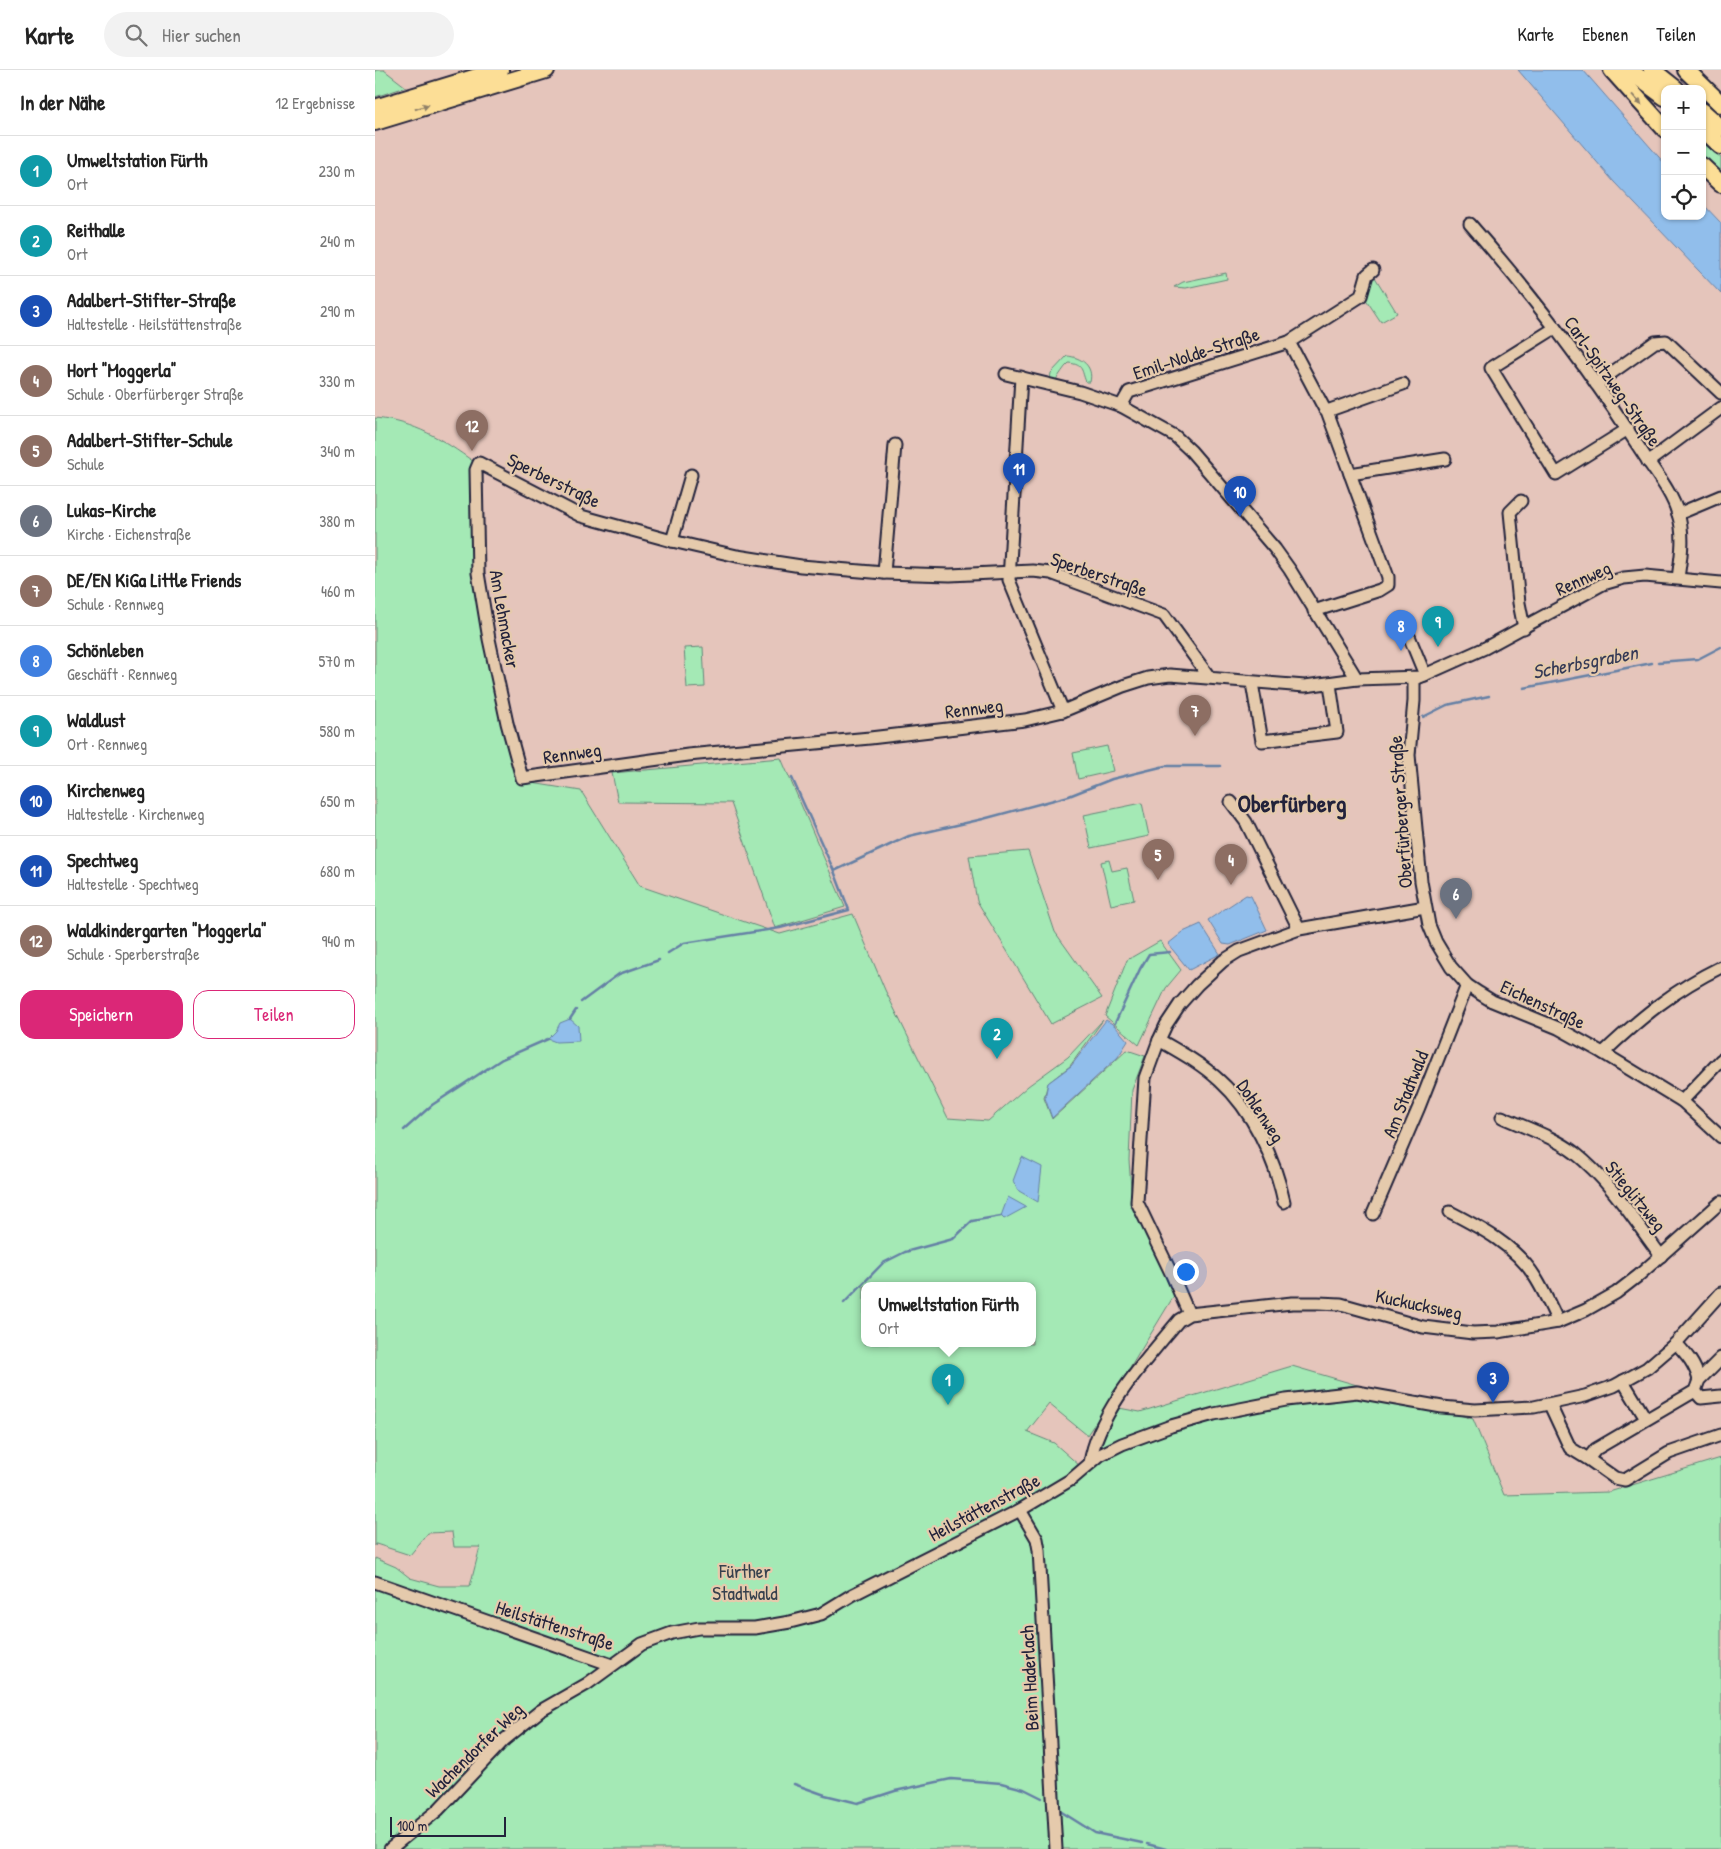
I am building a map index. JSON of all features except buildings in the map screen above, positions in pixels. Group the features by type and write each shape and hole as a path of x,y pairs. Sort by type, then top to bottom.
{"highway":[{"path":"375,108 500,70"},
{"path":"375,122 546,70"},
{"path":"1612,70 1661,125"},
{"path":"1629,70 1661,94"},
{"path":"1651,70 1671,85"},
{"path":"1686,70 1721,104"},
{"path":"1712,128 1721,146"},
{"path":"1706,170 1721,184"}],"street":[{"name":"Carl-Spitzweg-Straße","path":"1471,224 1555,328 1596,384 1649,462 1672,500 1679,514 1682,540 1678,578"},
{"name":"Emil-Nolde-Straße","path":"1121,406 1129,392 1289,342 1361,296 1367,274 1373,270"},
{"path":"1555,328 1491,368 1556,474 1627,429"},
{"path":"1596,384 1655,342 1666,341 1721,393"},
{"name":"Emil-Nolde-Straße","path":"1289,342 1323,408 1327,411 1387,572 1387,584 1380,590 1315,611"},
{"path":"1006,374 1081,392 1121,406 1175,436 1191,451 1275,549 1290,570 1357,680"},
{"path":"1021,377 1009,580 1063,711"},
{"path":"1327,411 1403,384"},
{"path":"1649,462 1721,408"},
{"path":"883,573 895,445"},
{"path":"1350,474 1445,459"},
{"name":"Sperberstraße","path":"479,463 581,516 672,541 737,556 801,566 883,573 951,575 1033,571 1051,573 1163,615 1210,678"},
{"name":"Am Lehmacker","path":"479,463 475,470 478,573 489,639 507,723 522,778"},
{"path":"672,541 691,475"},
{"path":"1679,514 1721,496"},
{"path":"1521,501 1510,512 1519,603 1524,628"},
{"name":"Rennweg","path":"522,778 688,755 870,738 1025,720 1063,711 1123,686 1148,678 1170,676 1210,678 1305,686 1357,680 1419,677 1485,648 1603,584 1624,578 1645,576 1721,583"},
{"path":"1402,619 1419,677"},
{"name":"Oberfürberger Straße","path":"1189,1314 1137,1202 1145,1078 1166,1025 1181,1004 1197,985 1223,961 1239,951 1299,929 1425,907 1409,755 1419,677"},
{"path":"1252,683 1262,741 1337,732 1330,684"},
{"path":"1231,802 1246,822 1299,929"},
{"name":"Eichenstraße","path":"1425,907 1436,942 1451,967 1467,985 1492,1001 1558,1028 1603,1053 1682,1101 1721,1137"},
{"path":"1603,1053 1670,995 1721,967"},
{"name":"Am Stadtwald","path":"1373,1214 1419,1106 1467,985"},
{"name":"Dohlenweg","path":"1159,1040 1200,1064 1221,1081 1237,1100 1254,1126 1273,1164 1284,1202"},
{"path":"1682,1101 1721,1060"},
{"name":"Stieglitzweg","path":"1502,1117 1541,1134 1573,1152 1602,1177 1661,1256"},
{"name":"Kuckucksweg","path":"1189,1314 1292,1303 1318,1303 1341,1304 1423,1327 1459,1332 1498,1332 1558,1322 1586,1310 1616,1293 1638,1276 1721,1202"},
{"path":"1450,1212 1489,1232 1514,1253 1534,1275 1558,1322"},
{"name":"Heilstättenstraße","path":"375,1582 612,1666 643,1644 672,1633 699,1628 755,1628 821,1614 852,1595 1020,1510 1072,1479 1100,1455 1122,1444 1171,1426 1214,1414 1286,1400 1357,1392 1442,1407 1475,1410 1550,1405 1585,1396 1623,1381 1647,1368 1676,1343 1721,1293"},
{"path":"1090,1463 1094,1441 1126,1386 1179,1320 1189,1314"},
{"path":"1676,1343 1691,1360 1696,1370 1697,1386 1701,1398 1721,1396"},
{"path":"1588,1459 1596,1449 1697,1386 1721,1358"},
{"path":"1623,1381 1646,1419"},
{"path":"1550,1405 1570,1448 1615,1478 1625,1480 1669,1453 1721,1435"},
{"name":"Beim Haderlach","path":"1020,1510 1037,1539 1039,1550 1056,1849"},
{"name":"Wachendorfer Weg","path":"390,1849 438,1810 505,1740 540,1711 587,1684 612,1666"}],"green space":[{"path":"375,70 384,70 406,87 375,97"},
{"path":"1706,145 1721,158 1721,175 1706,160"},
{"path":"1226,273 1227,279 1186,288 1174,287 1183,282"},
{"path":"1373,274 1397,313 1381,322 1363,295"},
{"path":"1067,356 1077,358 1085,363 1090,371 1090,382 1086,382 1080,367 1069,363 1055,381 1050,379 1051,373"},
{"name":"Fürther Stadtwald","path":"375,418 403,423 427,433 451,446 474,462 477,586 503,725 532,783 581,791 640,886 780,934 853,914 885,990 948,1118 988,1121 1028,1086 1068,1057 1103,1020 1070,1066 1048,1083 1044,1098 1052,1119 1127,1050 1145,1056 1132,1090 1129,1160 1132,1203 1175,1294 1110,1401 1087,1435 1049,1404 1027,1432 1054,1443 1080,1466 1119,1408 1140,1412 1292,1366 1473,1419 1504,1495 1609,1492 1721,1458 1721,1849 375,1849 375,1558 396,1567 410,1578 439,1586 470,1586 480,1547 454,1547 452,1532 428,1533 410,1555 376,1544 375,1546"},
{"path":"703,647 705,687 687,688 684,648"},
{"path":"1107,746 1113,771 1078,779 1073,753"},
{"path":"781,758 845,907 775,928 731,803 618,802 612,773"},
{"path":"1142,803 1149,836 1091,848 1084,815"},
{"path":"1028,851 1055,932 1102,998 1051,1024 977,901 969,856"},
{"path":"1109,860 1112,871 1127,868 1134,900 1111,905 1101,862"},
{"path":"1160,941 1181,970 1166,988 1139,1045 1105,1016 1127,960"}],"water":[{"path":"1518,70 1583,70 1661,159 1661,220 1706,220 1706,207 1721,223 1721,294 1614,182"},
{"path":"1246,895 1251,896 1267,930 1230,945 1223,944 1208,920"},
{"path":"1201,924 1220,954 1189,970 1168,944 1183,932"},
{"path":"570,1019 578,1026 579,1041 556,1042 548,1039 556,1031 560,1023"},
{"path":"1106,1020 1114,1025 1128,1041 1118,1057 1052,1118 1045,1098 1048,1083 1071,1066"},
{"path":"1022,1157 1042,1167 1038,1202 1019,1191 1013,1181"},
{"path":"1008,1197 1026,1207 1004,1219 1001,1216"}],"waterway":[{"name":"Scherbsgraben","path":"1658,662 1698,659 1721,647"},
{"name":"Scherbsgraben","path":"1524,688 1652,663"},
{"path":"1423,717 1447,705 1489,696"},
{"path":"668,953 684,943 780,928 849,910 834,871 909,836 1069,796 1112,779 1165,766 1220,766"},
{"path":"792,778 834,871"},
{"path":"1115,1023 1149,954 1170,952"},
{"path":"581,1002 619,974 659,960"},
{"path":"570,1019 576,1010"},
{"path":"404,1130 432,1105 502,1059 548,1039"},
{"name":"Scherbsgraben","path":"864,1282 883,1263 905,1252 953,1239 972,1221 1001,1216"},
{"name":"Scherbsgraben","path":"844,1303 861,1286"},
{"path":"794,1784 825,1795 858,1803 895,1791 951,1779 1001,1783 1024,1789 1042,1798"},
{"path":"1060,1811 1095,1833 1142,1843"},
{"path":"1147,1844 1166,1849"}],"place":[{"name":"Waldkindergarten \"Moggerla\"","path":"472,451"},
{"name":"Spechtweg","path":"1019,494"},
{"name":"Kirchenweg","path":"1240,517"},
{"name":"Waldlust","path":"1438,647"},
{"name":"Schönleben","path":"1401,651"},
{"name":"DE/EN KiGa Little Friends","path":"1195,736"},
{"name":"Adalbert-Stifter-Schule","path":"1158,880"},
{"name":"Hort \"Moggerla\"","path":"1231,885"},
{"name":"Lukas-Kirche","path":"1456,919"},
{"name":"Reithalle","path":"997,1059"},
{"name":"Adalbert-Stifter-Straße","path":"1493,1403"},
{"name":"Umweltstation Fürth","path":"948,1405"}],"district":[{"name":"Oberfürberg","path":"1292,804"}]}
